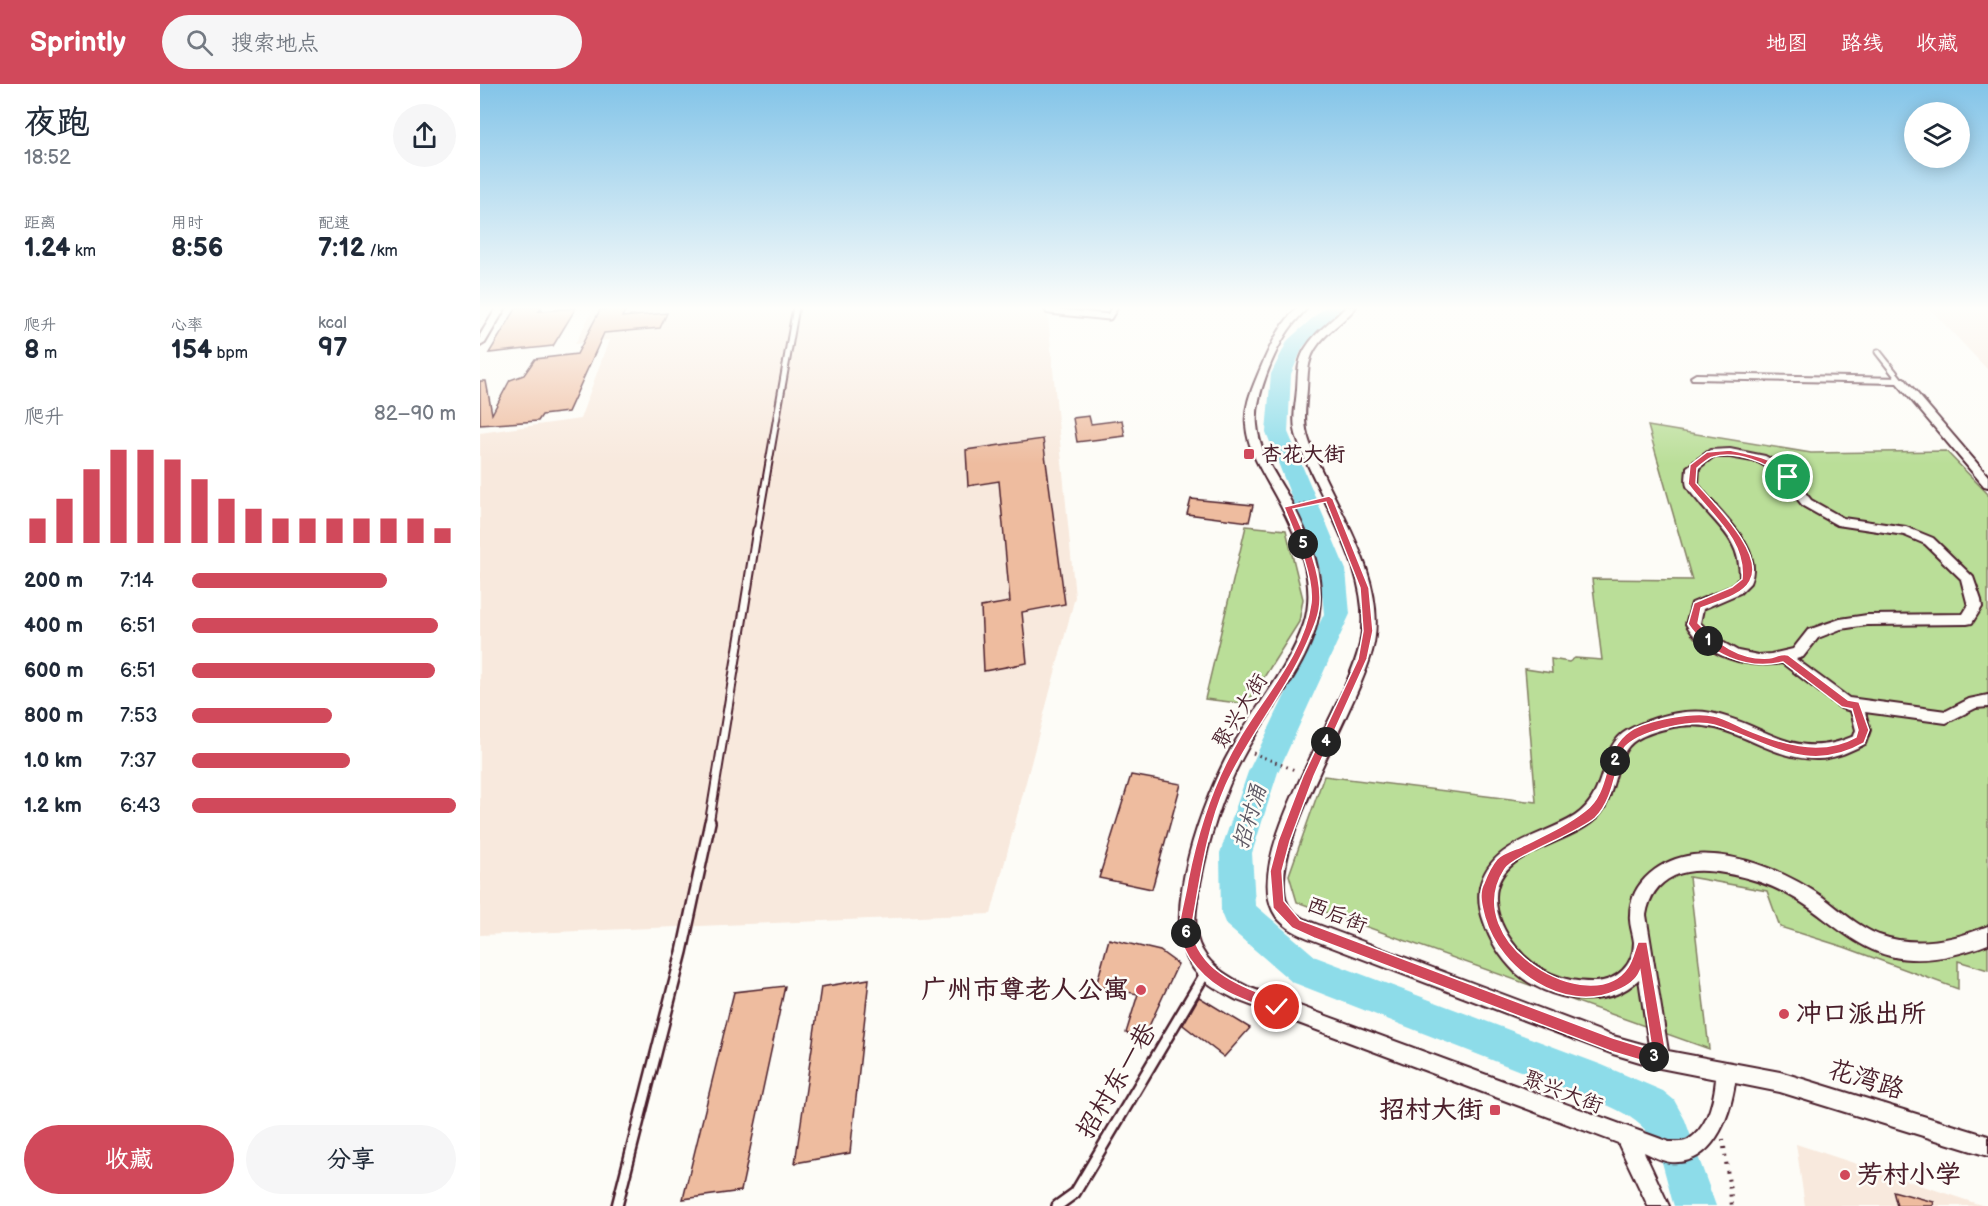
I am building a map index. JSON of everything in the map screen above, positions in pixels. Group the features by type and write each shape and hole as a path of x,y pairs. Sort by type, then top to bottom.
{"street":[{"name":"聚兴大街","path":"1268,359 1253,400 1251,422 1261,464 1288,507 1309,562 1316,600 1312,620 1294,661 1220,785 1192,880 1185,930 1189,945 1206,972 1221,984 1243,994 1626,1138"},
{"name":"西后街","path":"1305,359 1299,413 1302,436 1365,588 1368,615 1366,645 1348,693 1309,776 1284,841 1276,871 1278,904 1296,924 1314,932 1613,1045 1660,1059 1726,1071"},
{"path":"1696,377 1900,380 1988,483"},
{"path":"1781,658 1798,653 1813,634 1840,624 1867,620 1967,619 1975,607 1973,590 1967,577 1943,552 1916,534 1888,527 1842,522 1829,518 1807,503 1788,477 1772,465 1750,456 1730,453 1710,454 1693,467 1692,484 1739,539 1748,565 1746,580 1736,590 1697,606 1693,624 1714,646 1732,655 1768,662 1781,658 1790,661 1846,704 1946,717 1955,715 1968,702 1988,701"},
{"path":"1642,946 1633,972 1621,982 1603,990 1586,991 1563,987 1532,974 1515,959 1495,930 1488,904 1488,886 1502,862 1570,828 1591,814 1605,795 1620,744 1636,733 1672,722 1712,720 1768,743 1827,753 1842,750 1860,740 1863,730 1856,705"},
{"path":"1660,1059 1638,915 1640,899 1649,883 1664,872 1695,863 1715,863 1762,872 1807,897 1854,932 1890,947 1925,950 1988,935"},
{"path":"1626,1138 1670,1152 1690,1151 1713,1128 1720,1113 1726,1071"},
{"name":"花湾路","path":"1726,1071 1830,1096 1988,1146"},
{"path":"1626,1138 1659,1206"}],"lane":[{"path":"617,1206 670,1001 714,800 785,359"},
{"path":"1884,359 1900,380"},
{"name":"招村东一巷","path":"1057,1206 1075,1193 1206,972"}],"path":[{"path":"1288,507 1329,499"},
{"path":"1253,753 1293,769"},
{"path":"1720,1113 1732,1206"}],"shaded area":[{"path":"602,359 1052,359 1075,597 991,914 480,935 480,433 580,419"},
{"path":"1978,359 1988,359 1988,370"},
{"name":"芳村小学","path":"1796,1144 1984,1206 1805,1206"}],"green space":[{"path":"1648,426 1811,453 1946,451 1988,494 1988,970 1958,961 1958,989 1844,947 1780,927 1767,891 1689,877 1709,1049 1297,902 1289,875 1324,776 1536,802 1525,669 1552,673 1551,659 1569,662 1575,658 1602,660 1592,579 1692,580"},
{"path":"1246,526 1286,530 1303,599 1299,622 1247,704 1205,699"}],"building":[{"path":"535,359 592,359 568,412 542,415 538,421 480,425 480,381 486,381 492,414 510,380 524,375"},
{"path":"1089,416 1091,424 1122,420 1125,436 1077,442 1073,418"},
{"path":"1043,439 1065,604 1022,612 1027,663 984,671 981,607 1010,602 999,481 968,486 966,450"},
{"path":"1191,499 1253,505 1249,522 1187,514"},
{"path":"1131,775 1181,784 1152,889 1099,878"},
{"name":"广州市尊老人公寓","path":"1109,939 1160,951 1178,964 1143,1039 1126,1033 1138,994 1096,986"},
{"path":"869,979 850,1153 795,1163 821,987"},
{"path":"785,986 741,1191 683,1199 734,992"},
{"path":"1199,997 1250,1028 1224,1057 1183,1025"},
{"path":"1893,1191 1934,1202 1933,1206 1897,1206"}],"waterway":[{"name":"招村涌","path":"1288,359 1281,374 1277,432 1333,570 1337,614 1263,772 1236,853 1238,913 1304,970 1602,1084 1649,1105 1660,1114 1666,1123 1695,1206"}],"place":[{"name":"杏花大街","path":"1249,454"},
{"name":"广州市尊老人公寓","path":"1141,990"},
{"name":"冲口派出所","path":"1784,1014"},
{"name":"招村大街","path":"1495,1110"},
{"name":"芳村小学","path":"1845,1175"}],"route":[{"path":"1277,1007 1221,984 1206,972 1189,945 1185,930 1192,880 1210,812 1220,785 1244,740 1265,712 1294,661 1312,620 1316,600 1314,584 1300,535 1288,507 1329,499 1356,560 1365,588 1368,631 1362,659 1318,761 1309,776 1284,841 1276,871 1275,889 1278,904 1286,916 1296,924 1314,932 1613,1045 1660,1059 1642,946 1633,972 1621,982 1603,990 1586,991 1563,987 1532,974 1515,959 1495,930 1488,904 1488,886 1502,862 1570,828 1591,814 1605,795 1620,744 1636,733 1672,722 1712,720 1768,743 1811,752 1827,753 1842,750 1860,740 1863,730 1861,716 1856,705 1846,704 1784,657 1768,662 1732,655 1714,646 1693,624 1694,610 1697,606 1736,590 1746,580 1748,565 1739,539 1697,493 1692,484 1693,467 1710,454 1730,453 1761,459 1780,469 1788,477"}]}
